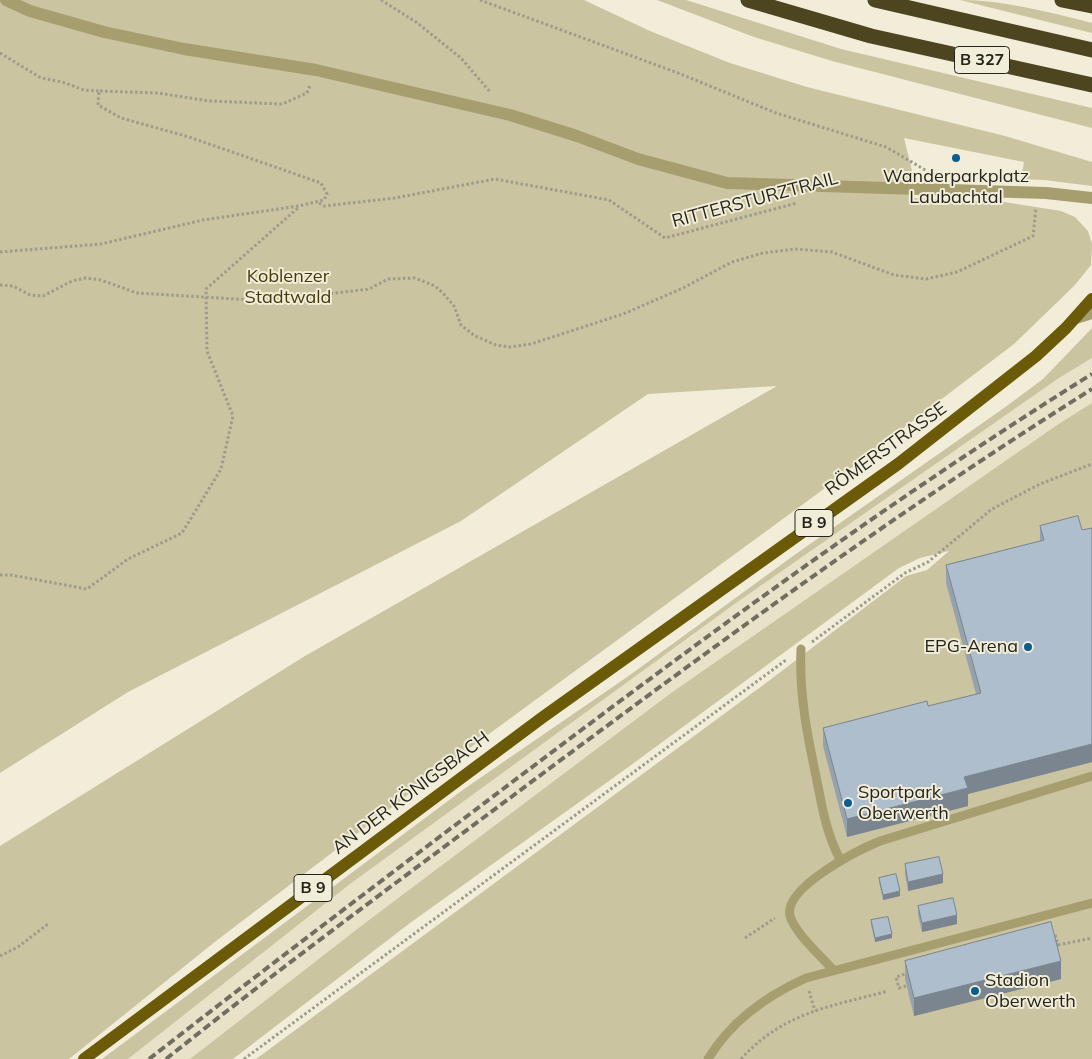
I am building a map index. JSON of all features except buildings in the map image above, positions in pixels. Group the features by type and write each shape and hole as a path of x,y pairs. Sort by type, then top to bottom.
{"highway":[{"name":"B 327","path":"748,0 871,36 1092,85"},
{"name":"B 327","path":"875,0 1092,50"},
{"path":"1062,0 1092,6"}],"main road":[{"name":"RÖMERSTRASSE","path":"543,717 898,464 1004,383 1076,318 1092,299"},
{"name":"AN DER KÖNIGSBACH","path":"84,1059 543,717"}],"street":[{"path":"6,0 30,11 104,32 184,49 316,70 510,115 577,136 638,159 728,183 954,190 996,187 1092,198"},
{"path":"1074,196 1092,207"},
{"path":"1076,318 1092,313"}],"lane":[{"path":"801,649 801,692 811,749 827,829 841,861"},
{"path":"833,970 794,926 790,911 795,897 813,880 841,861 880,841 1092,776"},
{"path":"708,1059 731,1028 757,1006 794,984 833,970 1092,903"}],"path":[{"path":"382,0 416,22 461,58 510,115"},
{"path":"480,0 678,73 776,113 886,147 954,190"},
{"path":"0,53 41,78 62,82 84,90 158,93 209,101 282,104 307,93 316,70"},
{"path":"99,91 98,105 121,118 189,137 321,183 327,194 324,200 318,203"},
{"name":"RITTERSTURZTRAIL","path":"0,252 35,247 101,244 203,220 318,203 324,206 395,198 495,179 609,200 664,238 807,200"},
{"path":"0,285 13,286 30,295 43,296 72,281 86,278 101,280 137,293 269,301 369,289 388,279 415,278 435,286 443,293 454,306 461,325 475,336 496,345 520,346 623,314 683,288 732,262 775,250 795,249 832,252 906,277 926,279 948,275 1034,236 1037,192"},
{"path":"0,576 11,575 87,589 128,559 182,533 221,469 233,416 207,351 206,289 300,206"},
{"path":"244,1059 905,573 928,562 992,509 1040,484 1092,464"},
{"path":"745,938 778,916 790,911"},
{"path":"0,956 18,947 48,924"},
{"path":"1049,936 1055,934 1058,945"},
{"path":"1053,946 1092,938"},
{"path":"906,986 899,988 896,977 910,973"},
{"path":"809,988 815,1011"},
{"path":"741,1059 769,1032 800,1016 888,991"}],"shaded area":[{"path":"1092,358 1092,403 1057,425 671,693 365,923 190,1059 128,1059 350,884 736,603 1059,378"}],"green space":[{"name":"Koblenzer Stadtwald","path":"0,0 584,0 650,31 730,63 807,87 1005,136 1092,162 1092,186 1021,179 1024,162 904,138 914,179 913,198 1004,202 1061,211 1075,217 1088,231 1092,244 1091,265 1074,286 1014,344 817,494 467,750 216,941 69,1059 0,1059 0,846 305,656 777,386 648,394 461,521 128,692 0,773"},
{"path":"657,0 686,0 841,49 1092,108 1092,128 832,61 754,37"},
{"path":"960,0 1010,4 1092,23 1092,33"},
{"path":"1092,328 1092,358 1059,378 736,603 350,884 128,1059 102,1059 464,789 630,675 793,556 1004,408 1043,379"},
{"name":"Sportpark Oberwerth","path":"1092,403 1092,1059 256,1059 770,680 906,576 927,570 949,551 920,558 899,568 627,768 410,923 233,1059 190,1059 365,923 671,693 1057,425"}],"railway":[{"path":"149,1059 414,856 720,627 941,472 1092,374"},
{"path":"166,1059 355,914 747,623 952,480 1092,389"}],"place":[{"name":"Wanderparkplatz Laubachtal","path":"956,158"},
{"name":"EPG-Arena","path":"1028,647"},
{"name":"Sportpark Oberwerth","path":"848,803"},
{"name":"Stadion Oberwerth","path":"975,991"}]}
